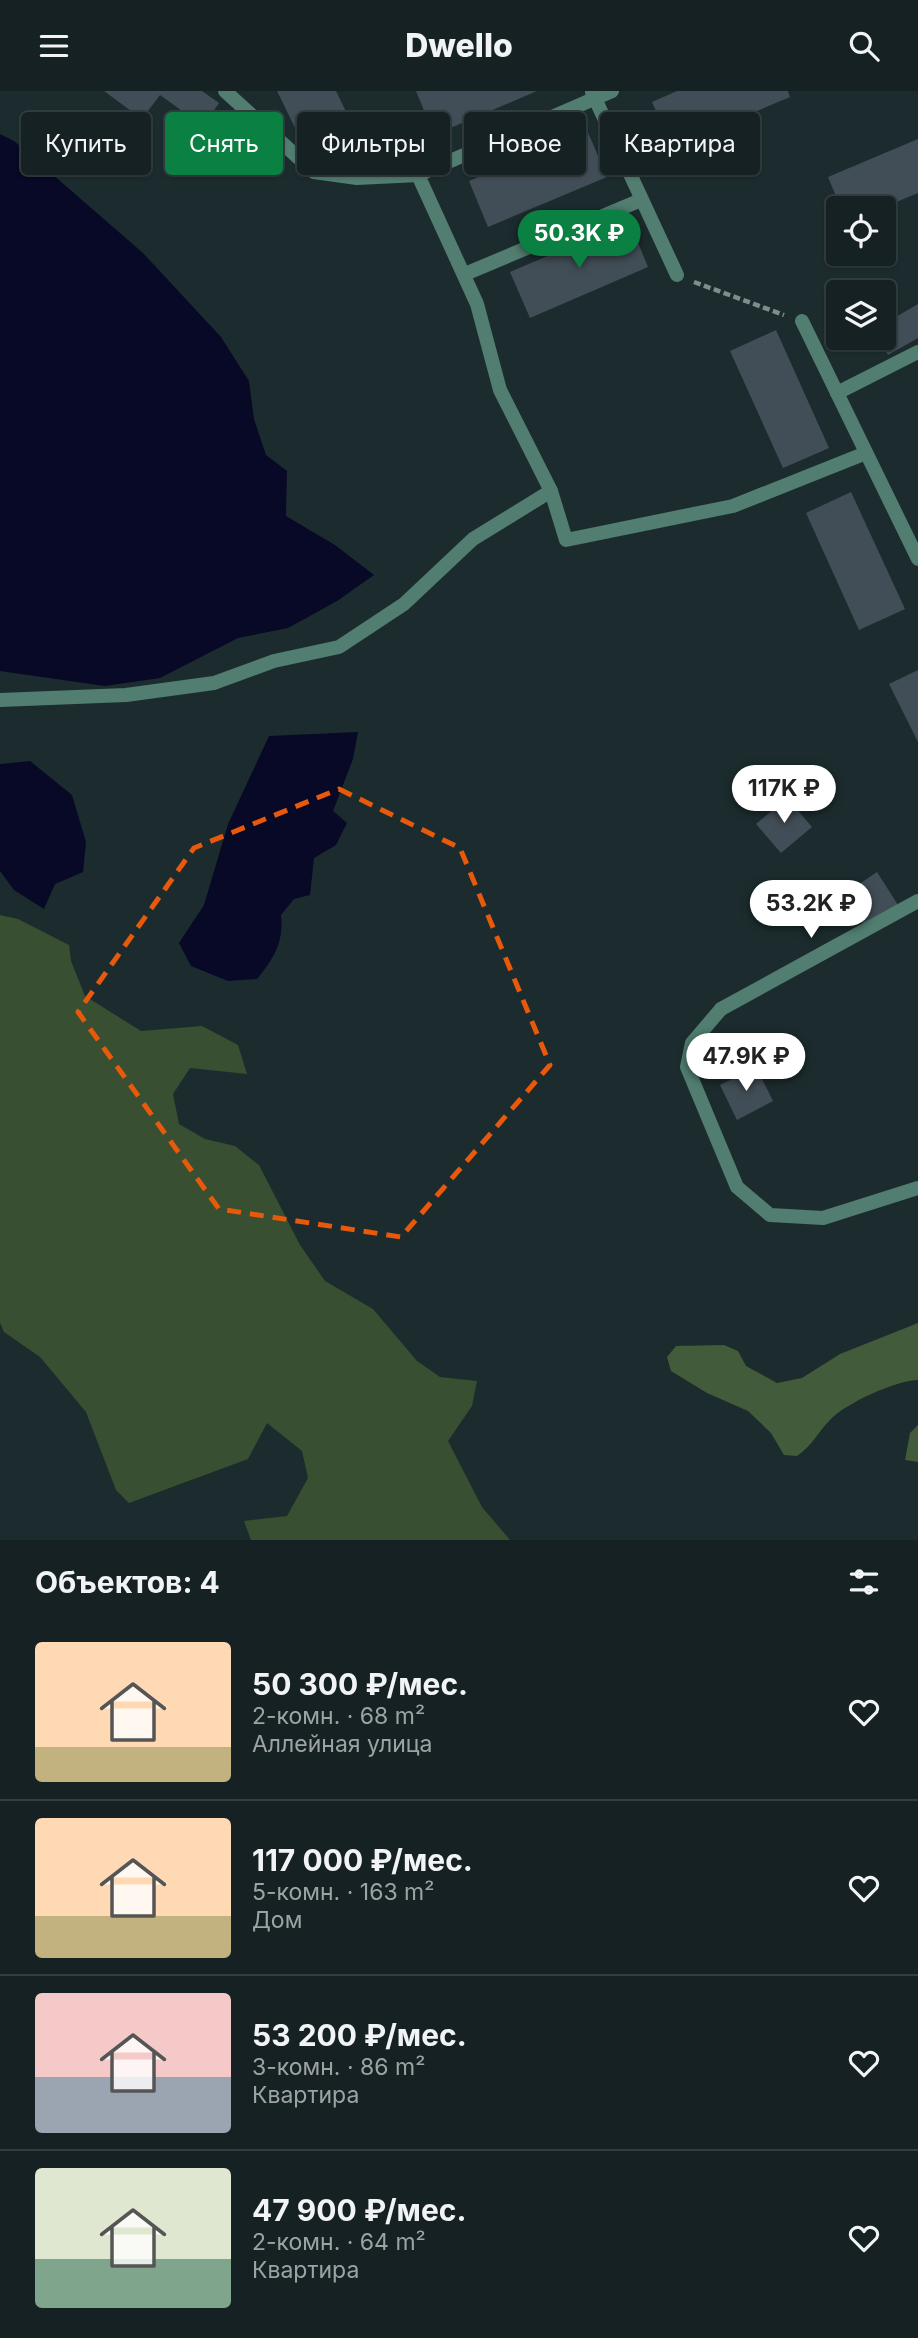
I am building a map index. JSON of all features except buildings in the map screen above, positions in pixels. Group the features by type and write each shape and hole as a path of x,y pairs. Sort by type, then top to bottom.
{"street":[{"path":"225,91 297,157"},
{"path":"450,160 593,95 612,91"},
{"path":"593,95 677,275"},
{"path":"335,175 356,178 418,175 477,304 500,390 551,491 566,540 733,506 866,453"},
{"path":"464,274 641,199"},
{"path":"803,321 918,559"},
{"path":"837,393 918,352"},
{"path":"0,699 126,695 214,683 275,661 339,647 404,604 474,539 551,491"},
{"path":"918,901 721,1009 692,1044 687,1067 737,1187 770,1215 823,1217 918,1188"}],"path":[{"path":"677,275 803,321"}],"highlighted area":[{"path":"339,789 460,848 550,1065 401,1237 219,1209 78,1012 194,848"}],"green space":[{"path":"0,915 18,919 69,945 71,961 85,996 141,1031 202,1026 238,1045 247,1074 190,1068 173,1094 179,1124 205,1139 235,1146 259,1165 300,1245 325,1281 373,1309 417,1361 440,1377 477,1381 472,1406 448,1441 482,1507 510,1540 251,1540 244,1521 287,1516 308,1478 302,1451 267,1423 248,1459 129,1503 116,1490 86,1412 40,1357 4,1332 0,1323"},
{"path":"918,1323 918,1380 885,1388 858,1400 830,1420 797,1456 784,1455 771,1433 748,1411 707,1393 671,1371 667,1357 676,1346 724,1345 738,1351 746,1366 777,1383 802,1378 840,1354"},
{"path":"918,1425 918,1462 905,1460 910,1433"}],"water":[{"path":"0,134 21,147 21,175 53,175 143,253 221,337 249,381 254,419 266,455 287,471 286,516 335,545 374,575 337,601 288,628 238,638 160,678 105,686 0,671"},
{"path":"358,732 353,759 333,811 347,823 336,845 314,858 310,895 294,899 281,915 279,942 268,964 257,979 228,981 191,966 179,943 204,905 228,824 269,736"},
{"path":"30,761 72,795 86,842 83,872 55,884 44,909 14,890 0,871 0,764"}]}
